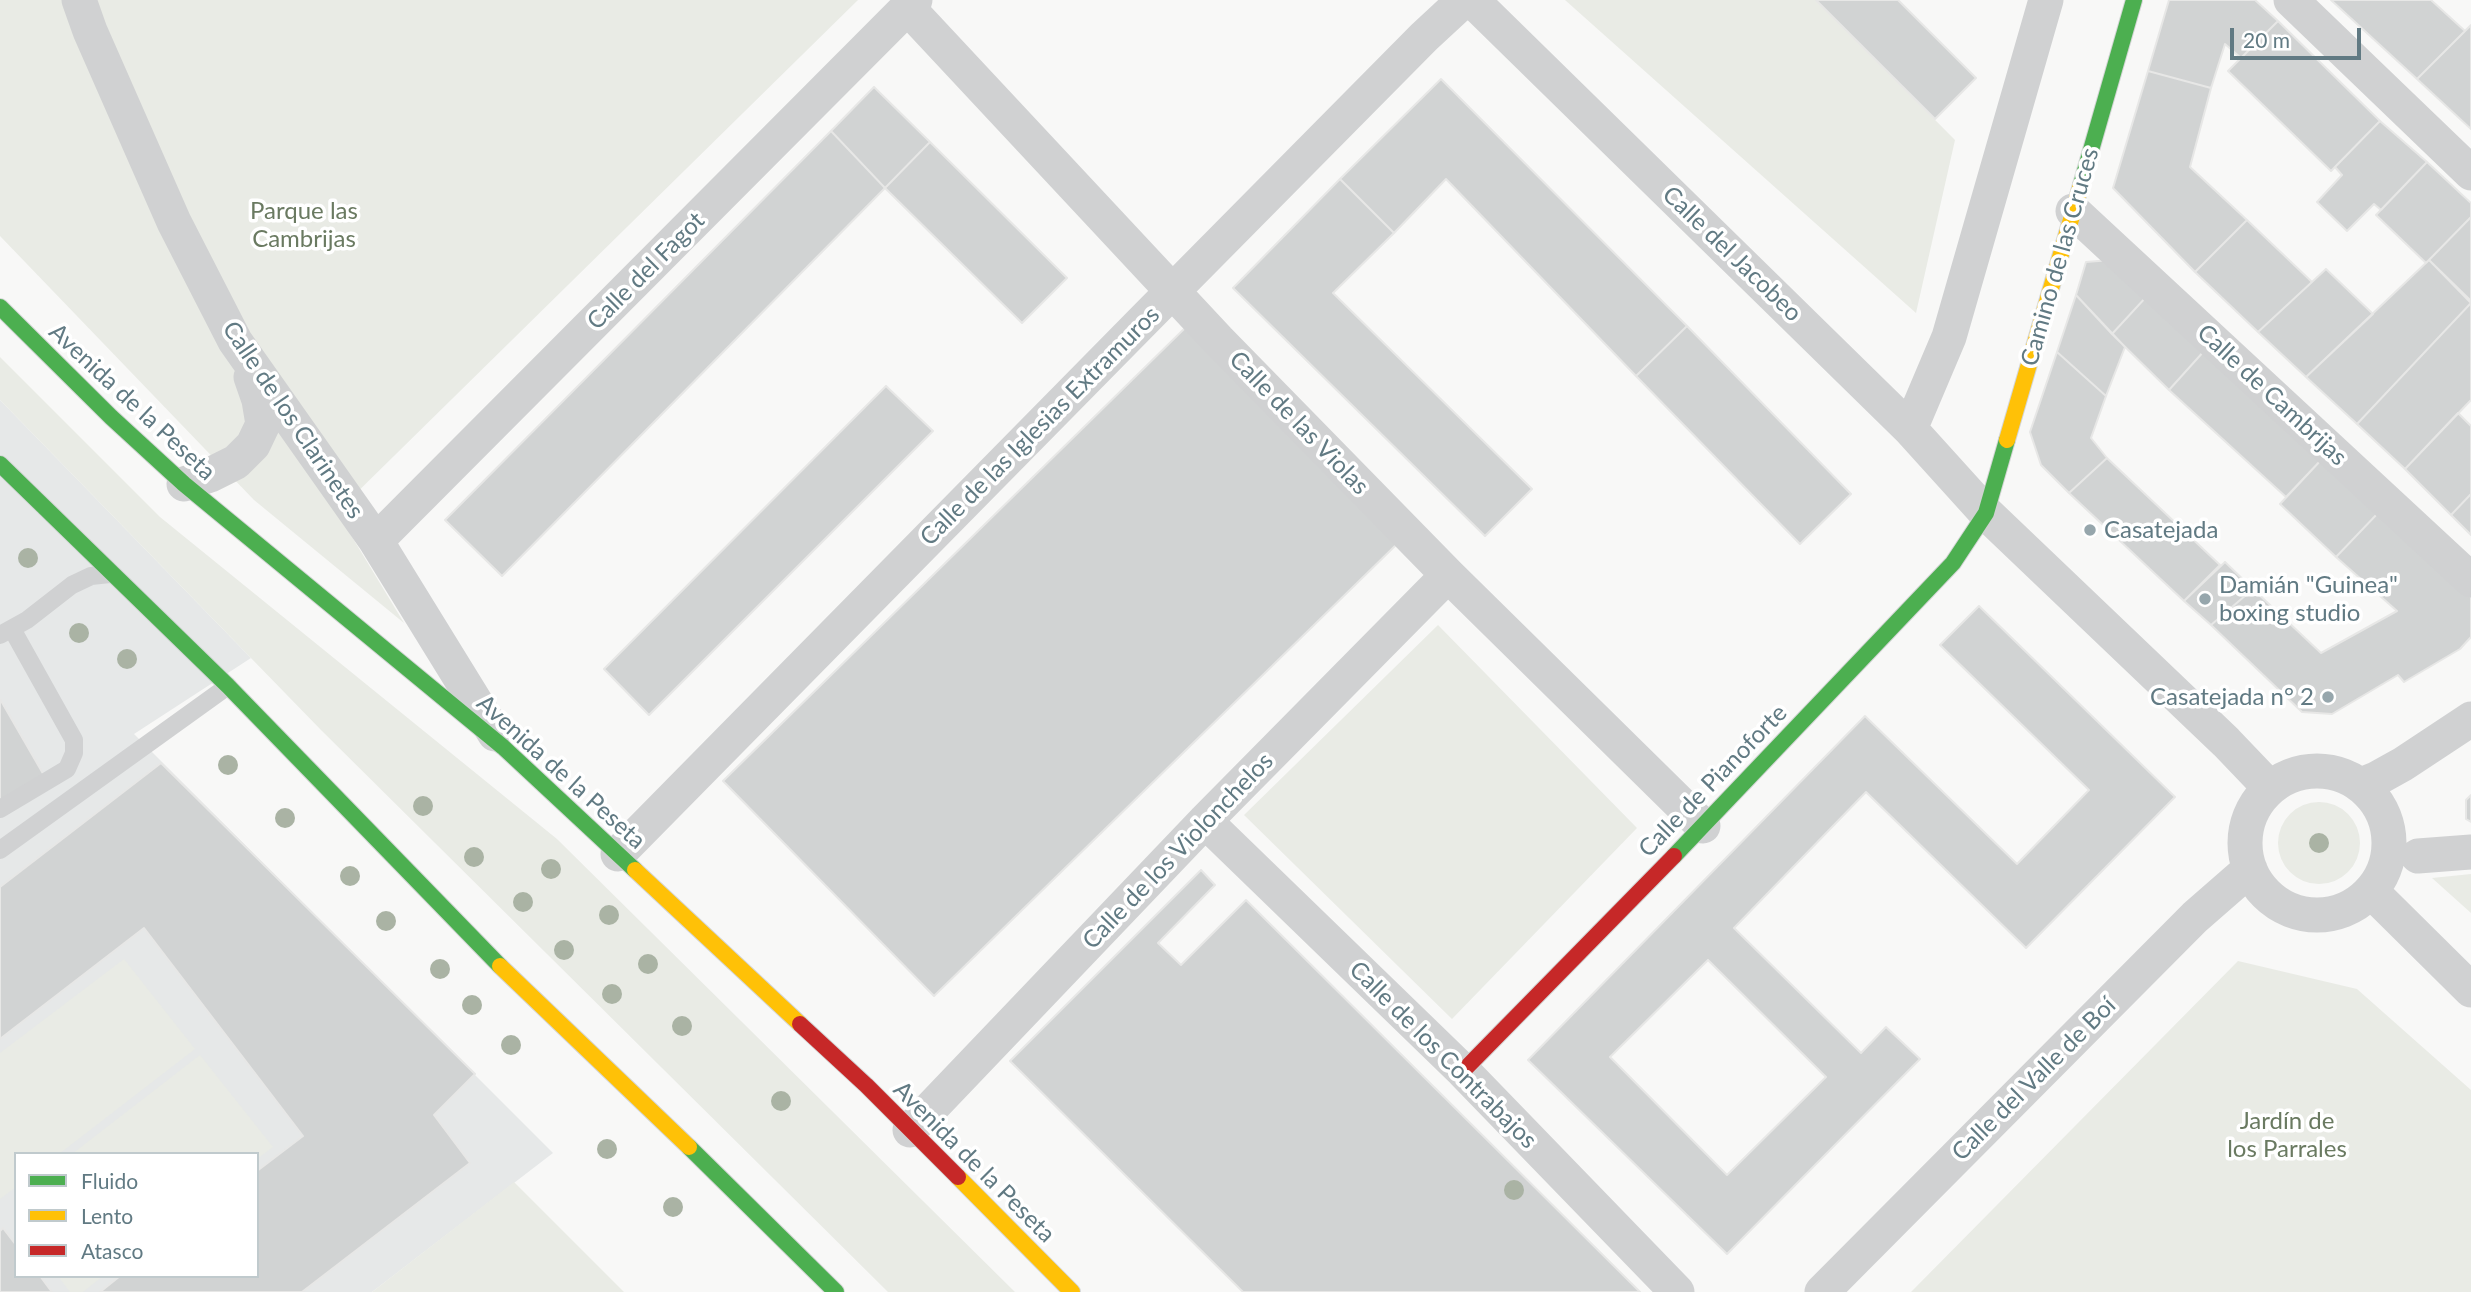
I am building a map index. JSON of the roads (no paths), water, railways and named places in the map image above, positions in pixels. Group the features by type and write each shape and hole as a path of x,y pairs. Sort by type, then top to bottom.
{"street":[{"name":"Calle de los Clarinetes","path":"79,0 174,222 235,341 376,541 503,747"},
{"name":"Calle de las Iglesias Extramuros","path":"618,853 1424,37 1464,0"},
{"name":"Calle del Jacobeo","path":"1472,0 1910,429 1986,513 2226,742 2270,788"},
{"path":"1910,429 1950,337 2046,0"},
{"name":"Camino de las Cruces","path":"1986,513 2134,0"},
{"path":"2291,0 2471,173"},
{"name":"Calle de las Violas","path":"912,4 1172,292 1448,575 1703,826"},
{"name":"Calle del Fagot","path":"376,541 912,4"},
{"name":"Calle de Cambrijas","path":"2073,211 2471,580"},
{"name":"Avenida de la Peseta","path":"0,307 111,417 184,484 503,747 866,1085 1072,1292"},
{"path":"184,484 236,462 253,445 263,424 259,400 235,341"},
{"path":"0,464 228,686 514,981 748,1204 836,1292"},
{"name":"Calle de Pianoforte","path":"1463,1071 1703,826 1953,563 1986,513"},
{"name":"Calle de los Violonchelos","path":"910,1130 1205,821 1448,575"},
{"path":"2361,785 2403,764 2471,719"},
{"path":"2315,771 2343,776 2361,785 2383,813 2389,836 2387,860 2371,891 2351,906 2328,914 2304,914 2281,905 2262,890 2250,869 2245,848 2247,825 2256,805 2270,788 2287,778 2315,771"},
{"name":"Calle de los Contrabajos","path":"1205,821 1463,1071 1677,1292"},
{"path":"2418,856 2471,852"},
{"name":"Calle del Valle de Boí","path":"1822,1292 2195,917 2250,869"},
{"path":"2371,891 2471,990"}],"lane":[{"path":"0,809 67,769 74,753 74,740 6,632 72,585 91,576 110,574"},
{"path":"0,850 228,686"}],"place":[{"name":"Casatejada","path":"2090,530"},
{"name":"Damián \"Guinea\" boxing studio","path":"2205,599"},
{"name":"Casatejada n° 2","path":"2328,697"}],"park label":[{"name":"Parque las Cambrijas","path":"304,225"},
{"name":"Jardín de los Parrales","path":"2287,1135"}]}
